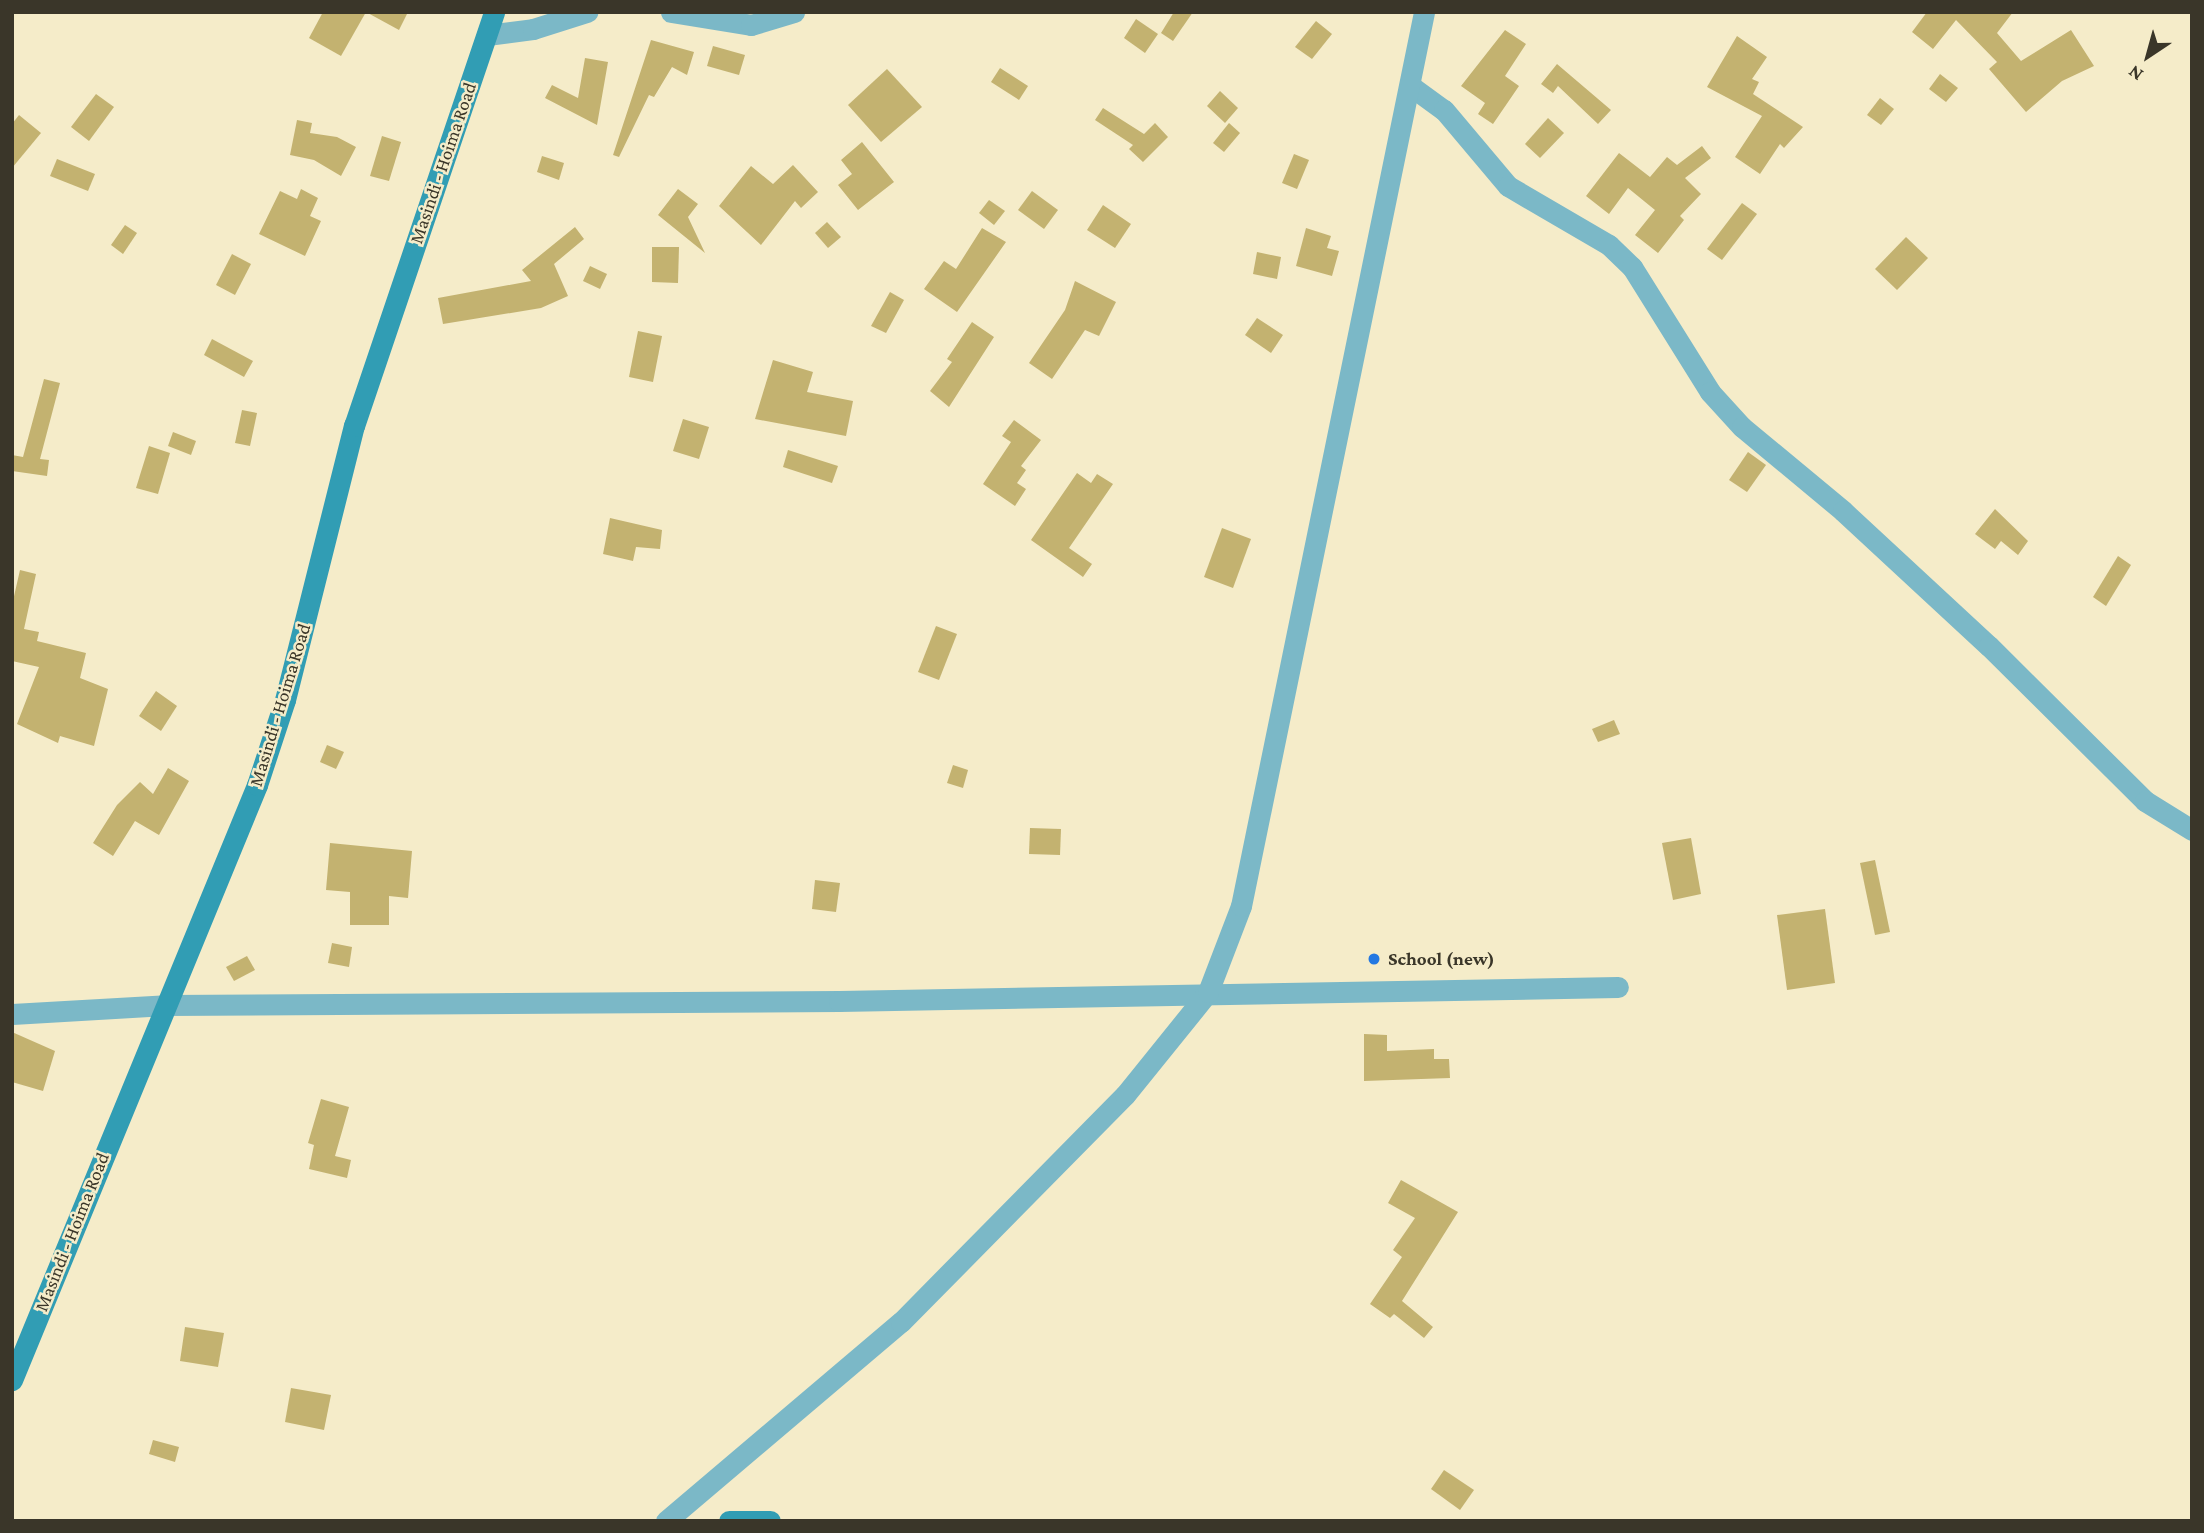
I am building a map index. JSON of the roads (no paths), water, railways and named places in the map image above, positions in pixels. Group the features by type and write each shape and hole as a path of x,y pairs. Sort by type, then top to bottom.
{"main road":[{"name":"Masindi - Hoima Road","path":"12,1380 257,786 285,700 354,426 494,12"},
{"path":"729,1521 769,1521"}],"street":[{"path":"487,35 533,29 587,12"},
{"path":"671,12 751,25 794,12"},
{"path":"666,1521 901,1322 1125,1095 1208,992 1241,905 1412,87 1424,12"},
{"path":"1412,87 1467,134 1483,162 1508,186 1609,245 1632,267 1710,392 1742,427 1970,628 2146,802 2192,830"},
{"path":"12,1014 166,1005 839,1001 1208,992 1618,987"}],"place":[{"name":"School (new)","path":"1374,959"}]}
